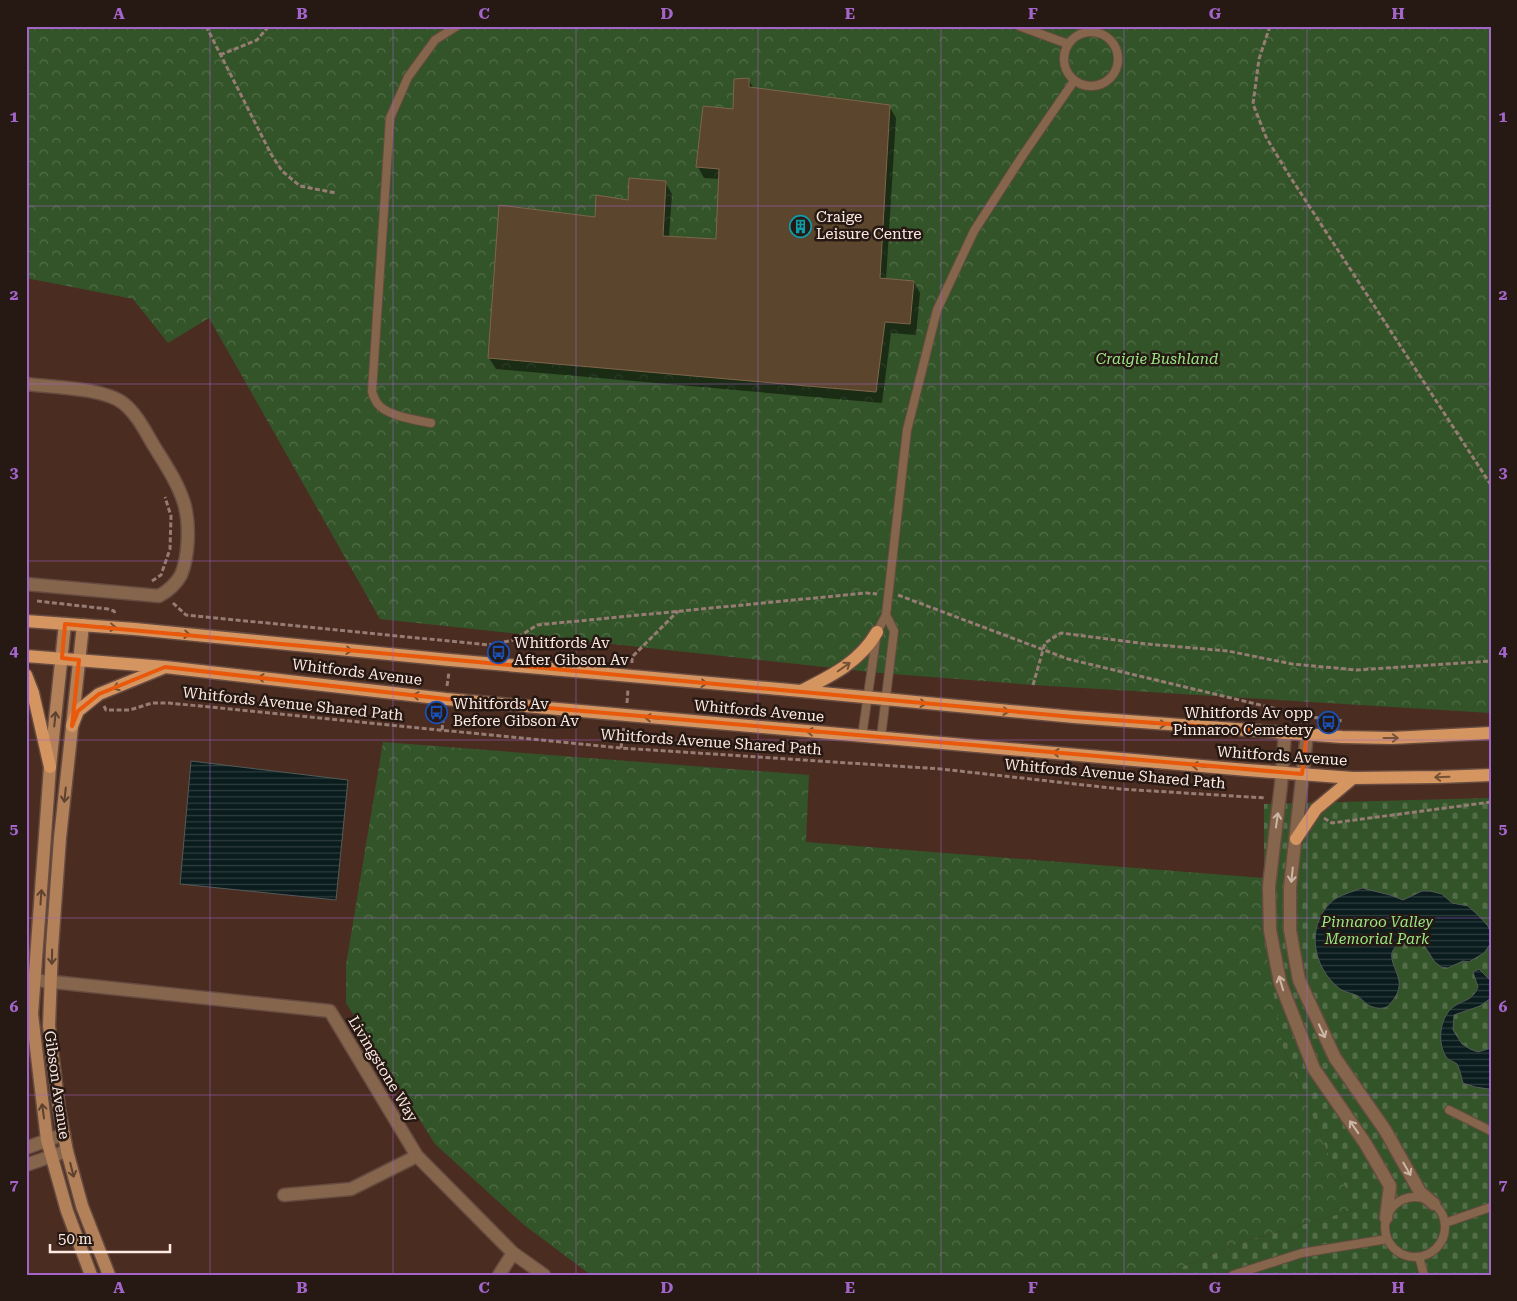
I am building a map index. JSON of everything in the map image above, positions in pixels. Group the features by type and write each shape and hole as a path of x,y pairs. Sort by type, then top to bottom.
{"main road":[{"name":"Whitfords Avenue","path":"26,621 135,629 1074,718 1285,733 1392,738 1491,733"},
{"name":"Gibson Avenue","path":"65,624 50,767 32,1014 47,1140 67,1210 91,1275"},
{"name":"Gibson Avenue","path":"83,625 59,855 52,948 49,1026 68,1151 82,1206 109,1275"},
{"path":"801,691 840,670 857,658 870,644 877,632"},
{"name":"Whitfords Avenue","path":"26,656 165,667 446,700 1282,773 1353,778 1491,775"},
{"path":"72,726 78,710 99,694 165,667"},
{"path":"26,675 33,693 50,767"},
{"path":"1296,839 1316,809 1353,778"}],"street":[{"path":"26,384 110,395 123,403 136,415 173,478 184,503 188,524 181,576 172,587 161,595 26,584"},
{"path":"1285,733 1269,886 1270,930 1280,982 1314,1069 1366,1143 1390,1186 1386,1218"},
{"path":"1307,734 1290,886 1290,930 1299,980 1335,1058 1385,1130 1420,1192 1434,1204"},
{"name":"Livingstone Way","path":"34,980 330,1011 417,1156 513,1253 544,1275"},
{"path":"26,1148 64,1134"},
{"path":"26,1165 68,1151"},
{"path":"284,1195 351,1189 417,1156"},
{"path":"499,1275 513,1253"}],"lane":[{"path":"431,424 402,417 378,405 372,392 372,382 390,118 408,77 424,55 435,40 457,26"},
{"path":"1020,26 1068,44"},
{"path":"1088,33 1099,34 1110,40 1116,50 1118,61 1114,72 1107,81 1096,86 1084,86 1074,81 1064,64 1064,54 1068,44 1077,36 1088,33"},
{"path":"862,736 877,632 886,614 907,430 937,310 974,231 1023,154 1074,81"},
{"path":"880,737 894,631 886,614"},
{"path":"1450,1110 1491,1131"},
{"path":"1416,1197 1425,1199 1439,1209 1445,1223 1444,1233 1439,1244 1432,1252 1419,1257 1409,1256 1398,1252 1387,1239 1385,1229 1386,1218 1391,1208 1406,1199 1416,1197"},
{"path":"1445,1223 1491,1207"},
{"path":"1233,1275 1302,1252 1387,1239"},
{"path":"1419,1257 1424,1275"}],"path":[{"path":"206,26 271,154 282,171 300,186 336,193"},
{"path":"220,54 257,40 268,26"},
{"path":"1270,26 1259,60 1253,104 1266,137 1491,485"},
{"path":"146,585 161,574 170,549 171,516 164,492"},
{"path":"161,595 186,615 489,645 514,640 537,625 866,593 888,596 898,595 1068,659 1294,714 1346,722"},
{"path":"35,601 114,611 115,613 110,615"},
{"path":"632,657 678,611"},
{"path":"1033,685 1045,644 1061,633 1146,644 1228,651 1292,664 1357,670 1491,662"},
{"name":"Whitfords Avenue Shared Path","path":"106,710 130,710 152,703 169,703 621,748 941,769 1120,789 1262,798"},
{"path":"1323,818 1332,822 1491,802"}],"highlighted area":[{"path":"65,624 1074,717 1307,734 1302,774 446,699 165,667 99,694 78,711 72,726 79,660 62,658"}],"green space":[{"name":"Craigie Bushland","path":"26,26 1491,26 1491,713 1033,685 880,673 380,619 209,318 168,343 133,299 26,278"},
{"path":"383,742 809,775 806,842 1264,878 1283,1047 1331,1160 1357,1209 1242,1242 1163,1275 591,1275 524,1225 435,1144 346,1003 346,965"},
{"name":"Pinnaroo Valley Memorial Park","path":"1491,798 1491,1275 1163,1275 1242,1242 1357,1209 1331,1160 1283,1047 1264,941 1264,804"}],"shaded area":[{"path":"191,761 348,780 336,900 180,884"},
{"path":"1362,888 1403,900 1422,891 1442,894 1452,903 1468,906 1479,916 1488,926 1491,934 1491,943 1484,953 1469,962 1463,961 1448,968 1441,967 1434,961 1424,945 1411,942 1401,943 1394,949 1392,954 1399,982 1397,994 1386,1007 1375,1008 1366,1004 1358,996 1340,989 1331,980 1318,959 1316,947 1315,935 1323,912 1334,900"},
{"path":"1479,969 1491,981 1491,998 1480,1006 1454,1015 1453,1030 1462,1044 1470,1049 1478,1052 1491,1048 1491,1088 1489,1089 1463,1083 1458,1066 1447,1058 1444,1053 1441,1039 1442,1025 1448,1013 1456,1005 1470,998 1476,992 1478,987 1473,972"}],"building":[{"name":"Craige Leisure Centre","path":"749,78 749,87 890,105 880,278 914,281 910,324 885,322 876,392 488,358 499,205 595,217 596,195 628,200 629,178 666,181 663,236 716,239 719,169 696,167 703,106 733,109 734,79"}],"place":[{"name":"Craige Leisure Centre","path":"800,226"},
{"name":"Whitfords Av After Gibson Av","path":"498,652"},
{"name":"Whitfords Av Before Gibson Av","path":"437,713"},
{"name":"Whitfords Av opp Pinnaroo Cemetery","path":"1329,722"}]}
